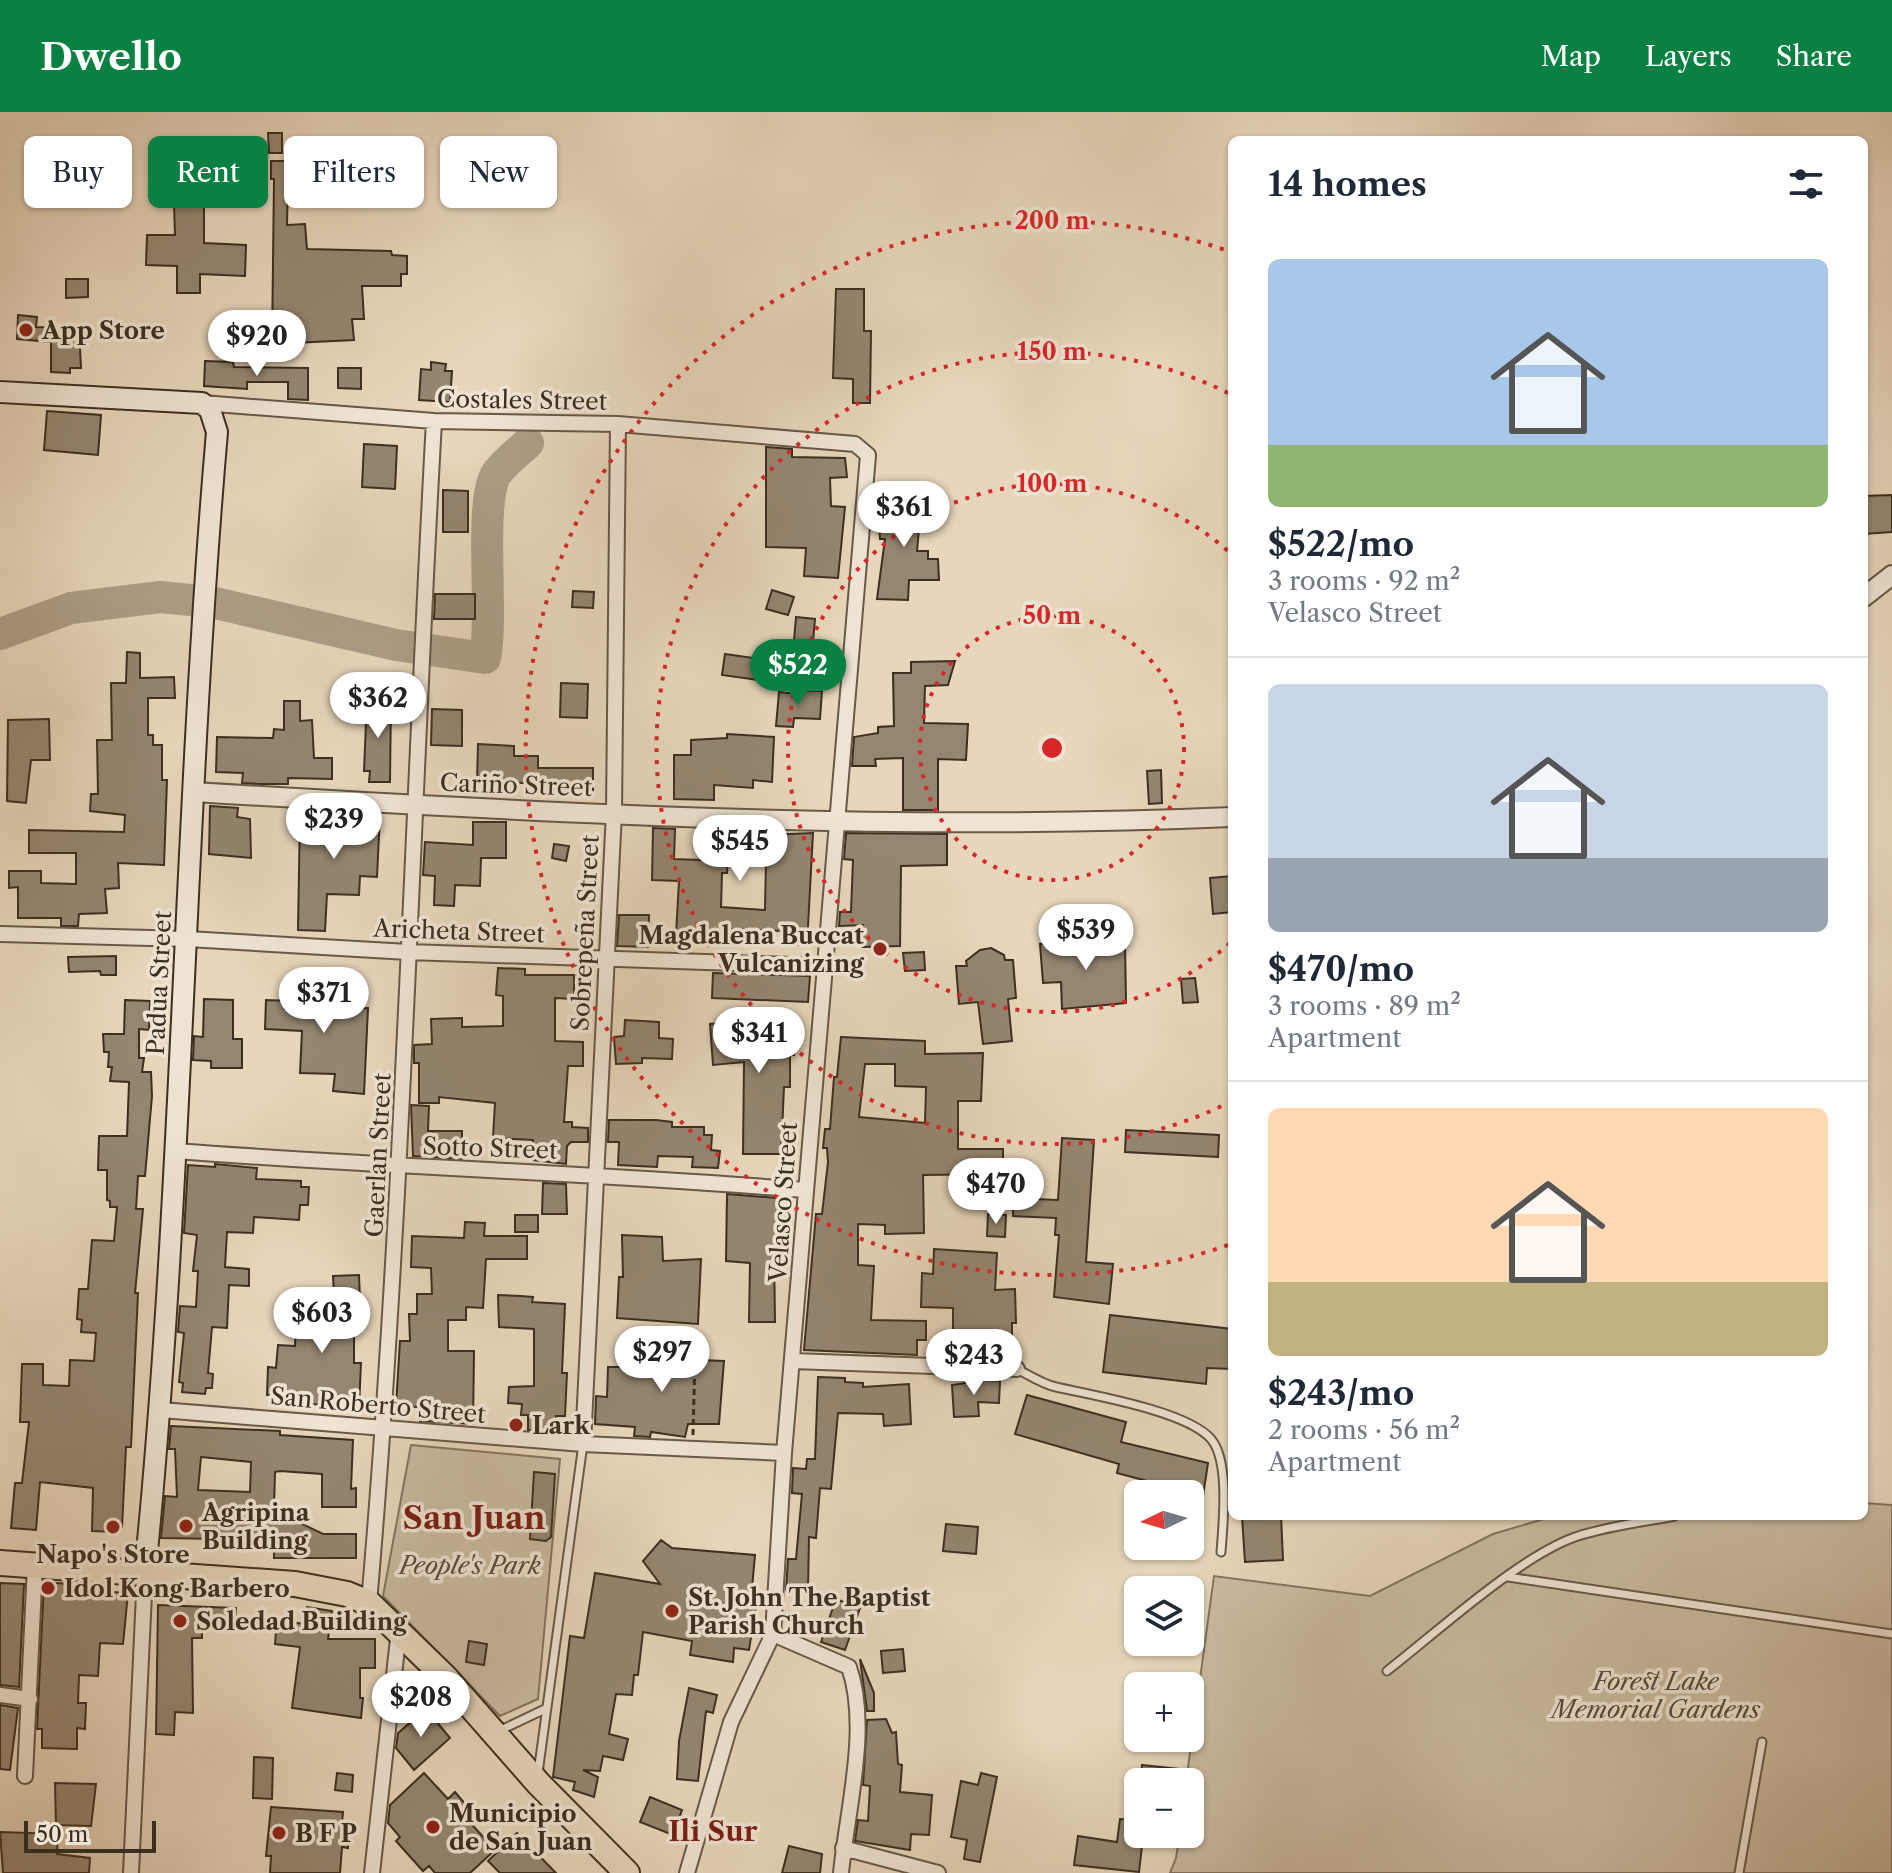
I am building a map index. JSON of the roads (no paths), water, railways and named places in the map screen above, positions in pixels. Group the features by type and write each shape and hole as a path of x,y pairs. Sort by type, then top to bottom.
{"highway":[{"path":"0,1563 295,1584 347,1594 369,1603 399,1630 538,1783 627,1873"}],"main road":[{"path":"0,392 202,403"},
{"name":"Padua Street","path":"145,1572 161,1410 205,568 217,432 210,410 202,403"}],"street":[{"name":"Costales Street","path":"202,403 434,421 618,424 842,443"},
{"name":"Gaerlan Street","path":"369,1603 401,1168 413,806 434,421"},
{"name":"Sobrepeña Street","path":"583,1444 614,812 618,424"},
{"name":"Velasco Street","path":"687,1873 731,1722 773,1634 805,1190 869,468 868,455 863,448 842,443"},
{"path":"1868,594 1892,575"},
{"name":"Cariño Street","path":"194,792 413,806 836,821 1061,824 1228,817"},
{"name":"Aricheta Street","path":"0,934 825,966"},
{"name":"Sotto Street","path":"175,1151 401,1168 594,1173 805,1190"},
{"path":"793,1361 1017,1369"},
{"name":"San Roberto Street","path":"161,1410 583,1444 784,1453"},
{"path":"25,1776 35,1565"},
{"path":"131,1873 145,1572"},
{"path":"372,1873 399,1630"},
{"path":"773,1634 849,1667 856,1687 858,1728 841,1873"},
{"path":"0,1695 30,1699"},
{"path":"843,1848 938,1873"}],"lane":[{"path":"1017,1369 1052,1386 1107,1396 1197,1428 1211,1439 1222,1465 1221,1552"},
{"path":"538,1783 545,1709 583,1444"},
{"path":"1387,1671 1508,1577 1556,1545 1579,1535 1655,1520"},
{"path":"1508,1577 1892,1634"},
{"path":"494,1733 545,1709"},
{"path":"1739,1873 1762,1742"}],"waterway":[{"path":"0,634 71,608 160,597 211,602 396,645 485,658 487,532 491,487 500,469 528,443"}],"place":[{"name":"App Store","path":"26,330"},
{"name":"Magdalena Buccat Vulcanizing","path":"880,949"},
{"name":"Lark","path":"516,1425"},
{"name":"Agripina Building","path":"186,1526"},
{"name":"Napo's Store","path":"113,1527"},
{"name":"Idol Kong Barbero","path":"48,1588"},
{"name":"St. John The Baptist Parish Church","path":"672,1611"},
{"name":"Soledad Building","path":"180,1621"},
{"name":"Municipio de San Juan","path":"433,1827"},
{"name":"B F P","path":"279,1833"}],"district":[{"name":"San Juan","path":"474,1517"},
{"name":"Ili Sur","path":"713,1831"}],"park label":[{"name":"People's Park","path":"470,1565"},
{"name":"Forest Lake Memorial Gardens","path":"1656,1695"}]}
